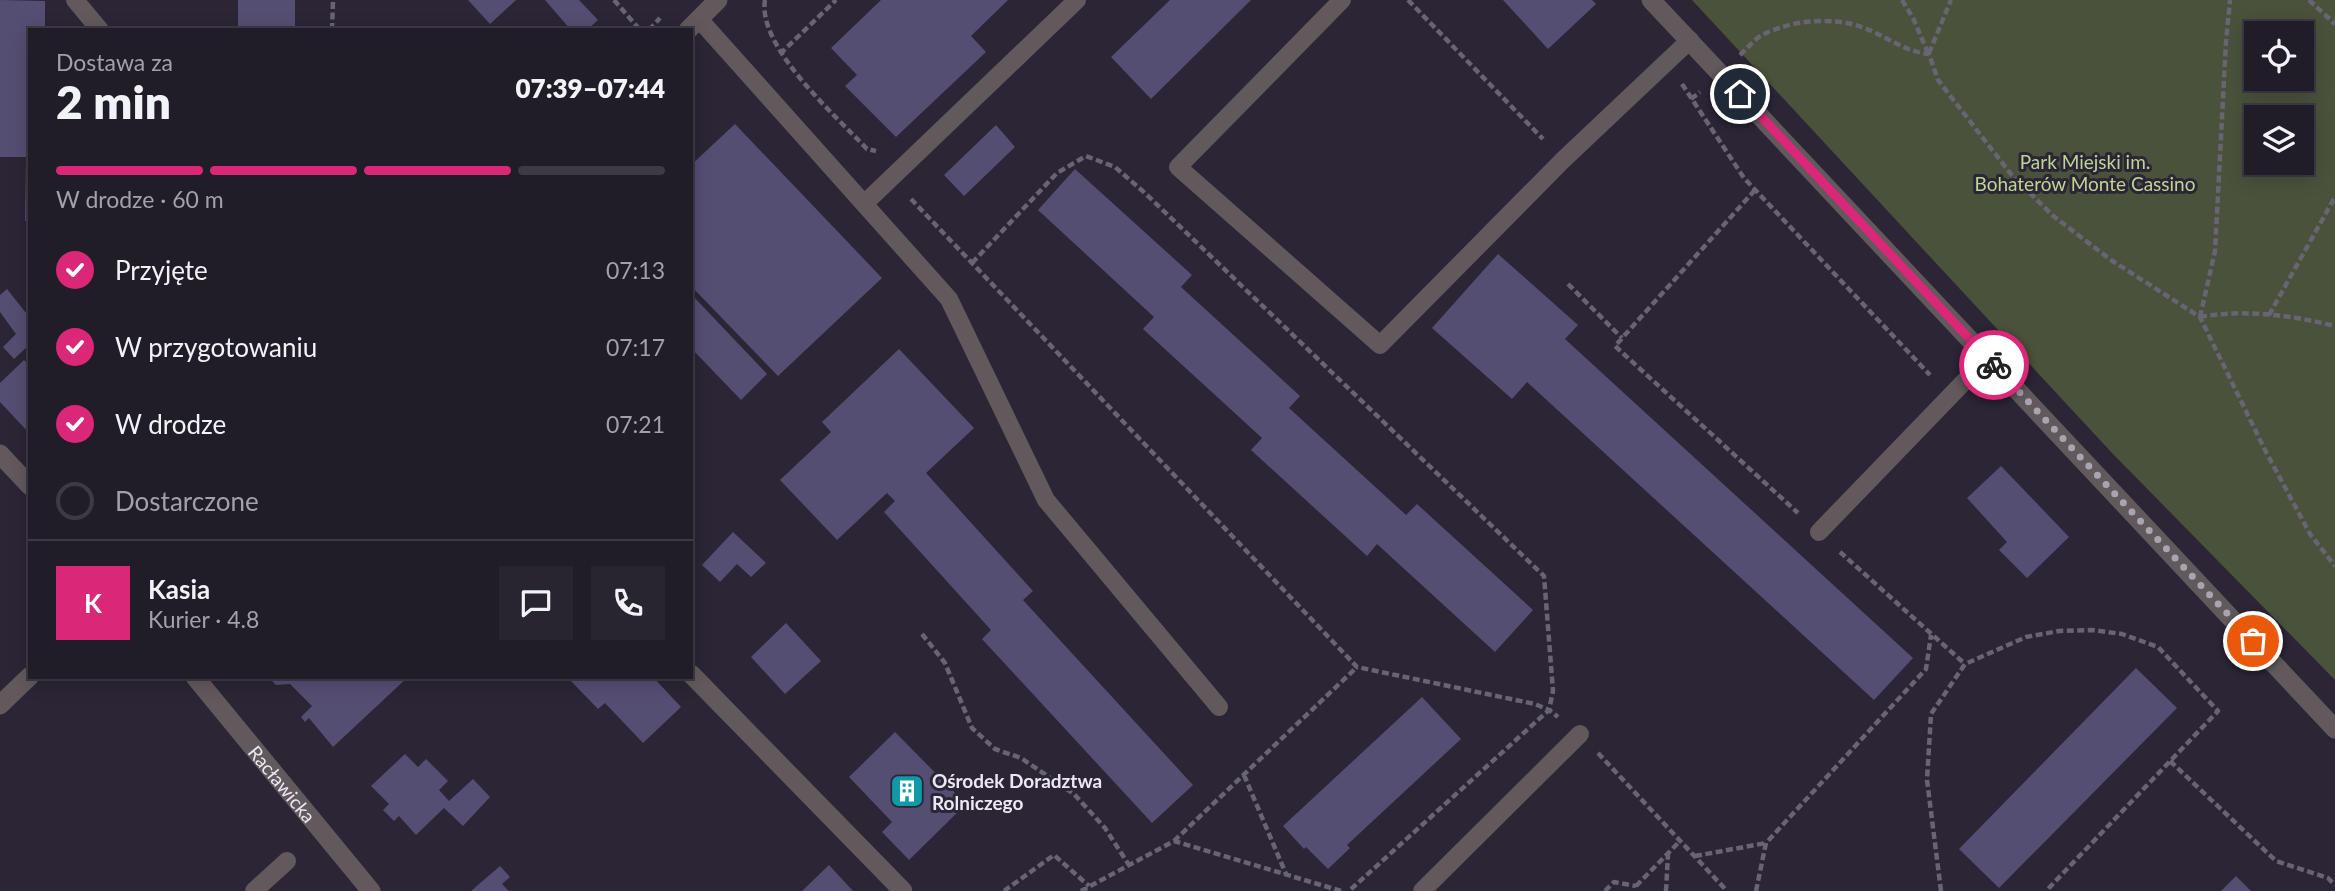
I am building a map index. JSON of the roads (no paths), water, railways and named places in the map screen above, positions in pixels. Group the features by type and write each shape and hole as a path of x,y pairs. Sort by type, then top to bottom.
{"street":[{"path":"694,24 718,0"},
{"path":"1651,0 2335,729"},
{"path":"0,454 28,484"},
{"path":"693,676 898,885"},
{"path":"0,705 28,679"},
{"name":"Racławicka","path":"197,679 371,891"}],"lane":[{"path":"75,0 98,28"},
{"path":"864,204 1077,0"},
{"path":"1342,0 1178,167 1380,345 1563,160 1690,40"},
{"path":"694,24 864,204 949,299 1046,500 1219,707"},
{"path":"1819,532 1987,358"},
{"path":"1422,891 1580,734"},
{"path":"254,891 287,861"}],"place":[{"name":"Ośrodek Doradztwa Rolniczego","path":"907,791"}],"park label":[{"name":"Park Miejski im. Bohaterów Monte Cassino","path":"2085,172"}]}
